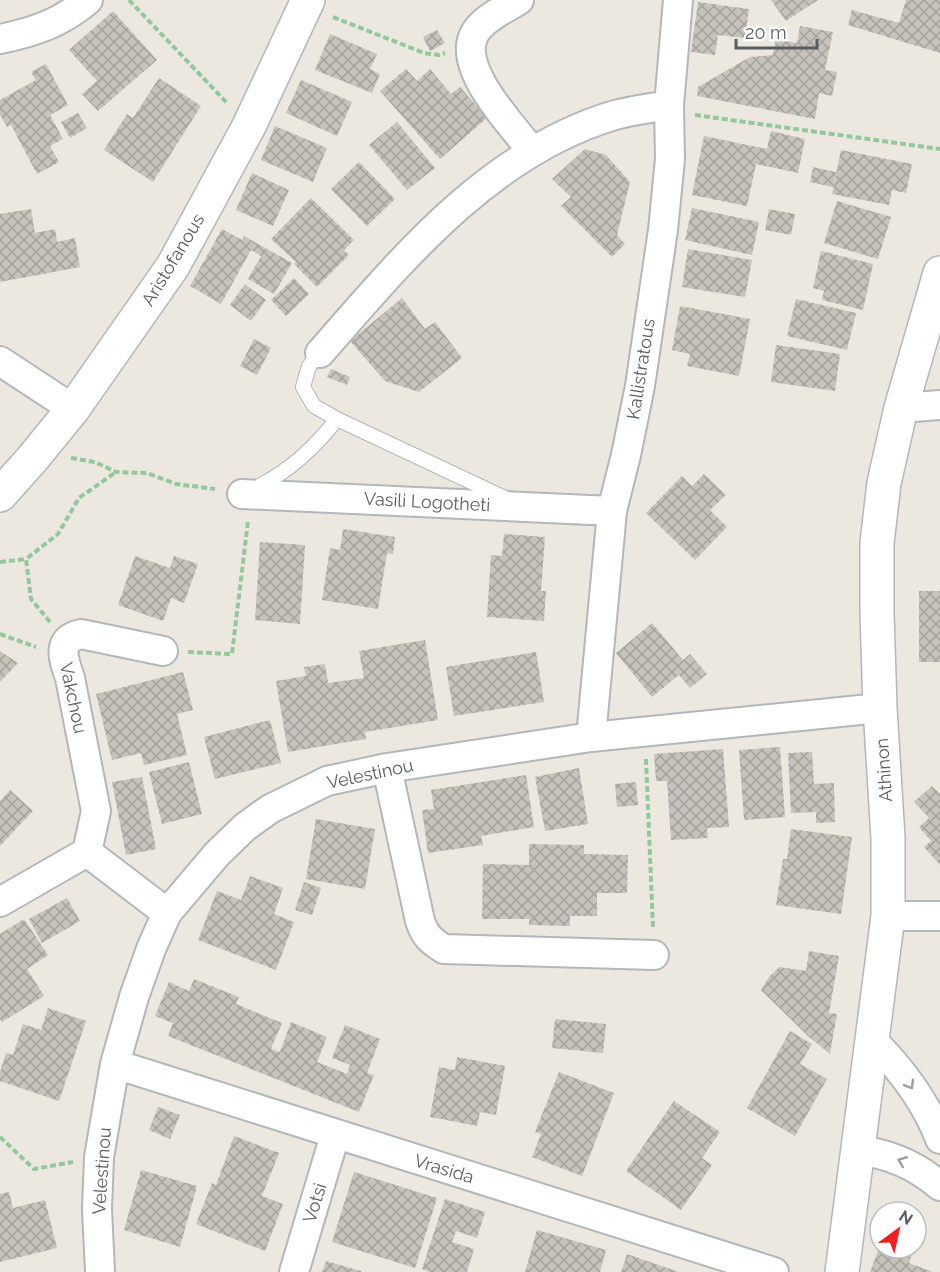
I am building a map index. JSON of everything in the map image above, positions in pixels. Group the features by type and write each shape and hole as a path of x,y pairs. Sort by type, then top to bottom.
{"street":[{"path":"0,39 36,32 56,22 88,0"},
{"path":"519,0 484,22 475,33 471,45 472,63 478,80 532,151"},
{"name":"Kallistratous","path":"591,736 612,511 640,386 663,230 670,159 670,108 678,0"},
{"name":"Aristofanous","path":"0,495 73,409 173,266 249,126 306,3"},
{"path":"320,352 397,266 474,192 532,151 572,131 616,115 670,108"},
{"name":"Athinon","path":"842,1272 888,916 888,838 880,708 877,543 884,483 901,408 940,273"},
{"path":"0,361 73,409"},
{"path":"901,408 940,405"},
{"name":"Vasili Logotheti","path":"252,493 612,511"},
{"name":"Vakchou","path":"87,852 96,812 63,649 74,636 81,634 163,651"},
{"name":"Velestinou","path":"100,1272 97,1209 99,1157 115,1064 151,949 167,913 217,854 245,827 270,809 327,781 387,768 591,736 880,708"},
{"path":"387,768 420,921 424,934 434,943 444,949 654,956"},
{"path":"0,902 87,852 167,913"},
{"path":"888,916 940,916"},
{"path":"873,1041 898,1066 935,1124 940,1139"},
{"name":"Vrasida","path":"115,1064 774,1272"},
{"name":"Votsi","path":"294,1272 335,1135"},
{"path":"858,1150 904,1161 923,1171 940,1186"}],"lane":[{"path":"320,352 309,366 303,387 315,406 337,419 523,507"},
{"path":"252,493 261,485 282,474 320,440 337,419"}],"path":[{"path":"129,0 249,126"},
{"path":"306,3 424,53 439,55 471,45"},
{"path":"670,108 940,149"},
{"path":"46,442 64,457 95,462 116,472 147,473 177,484 252,493 232,654 163,651"},
{"path":"0,562 26,559 58,534 79,498 116,472"},
{"path":"26,559 31,599 49,621"},
{"path":"0,634 44,650"},
{"path":"645,731 654,956"},
{"path":"0,1137 34,1169 99,1157"}],"building":[{"path":"771,0 818,0 786,21"},
{"path":"906,0 940,0 940,53 848,25 852,10 899,23"},
{"path":"698,2 749,9 745,38 718,35 715,55 691,52"},
{"path":"113,11 157,60 98,111 82,94 97,81 69,50"},
{"path":"800,26 833,32 825,70 837,72 832,96 819,93 815,119 697,96 698,87 750,57 773,55 776,39 797,43"},
{"path":"437,30 445,43 430,51 423,37"},
{"path":"330,34 377,54 370,69 380,74 372,93 315,70"},
{"path":"46,64 68,105 50,115 63,139 50,146 59,162 37,174 11,125 7,127 0,115 0,100 36,80 31,72"},
{"path":"406,69 417,81 430,69 451,94 460,87 487,118 440,159 380,91"},
{"path":"159,78 201,106 153,182 104,150 127,114 133,118"},
{"path":"301,80 352,102 337,136 286,113"},
{"path":"78,113 87,128 70,138 61,122"},
{"path":"397,122 435,168 407,190 369,145"},
{"path":"275,126 327,148 313,182 261,160"},
{"path":"771,131 805,139 798,173 756,164 747,206 692,195 704,136 767,149"},
{"path":"585,149 606,155 630,182 617,235 625,244 612,257 561,206 571,197 552,179"},
{"path":"841,150 912,164 906,193 892,190 889,205 832,194"},
{"path":"359,162 395,199 367,226 331,189"},
{"path":"813,167 836,172 833,187 810,182"},
{"path":"252,173 289,190 273,226 236,210"},
{"path":"311,198 354,240 344,250 349,255 317,287 294,264 296,262 271,239"},
{"path":"837,201 891,217 878,259 824,243"},
{"path":"692,208 759,222 752,255 685,240"},
{"path":"31,209 35,233 55,229 57,242 75,238 80,267 0,282 0,214"},
{"path":"769,209 795,214 791,235 765,230"},
{"path":"222,229 242,240 244,236 292,263 274,294 248,279 261,256 251,250 221,304 190,286"},
{"path":"688,249 752,260 745,297 682,287"},
{"path":"821,251 873,264 863,310 822,300 824,291 813,288"},
{"path":"294,278 309,294 286,316 271,300"},
{"path":"245,284 266,300 251,321 230,305"},
{"path":"402,298 425,329 435,322 462,358 419,392 385,381 350,341"},
{"path":"796,299 856,313 847,350 787,336"},
{"path":"680,306 750,319 739,376 687,366 690,354 672,350"},
{"path":"254,339 271,348 257,375 240,366"},
{"path":"776,345 840,354 835,391 771,382"},
{"path":"331,369 350,377 347,385 327,377"},
{"path":"704,474 726,495 710,510 727,527 695,560 646,513 682,476 692,486"},
{"path":"343,529 395,537 393,554 387,553 378,609 322,600 330,548 340,550"},
{"path":"504,534 545,537 541,591 546,591 544,621 487,617 491,555 502,556"},
{"path":"260,542 305,545 300,624 255,620"},
{"path":"135,556 170,568 174,556 198,564 184,603 171,598 163,621 118,605"},
{"path":"919,591 940,591 940,662 919,662"},
{"path":"652,623 683,660 690,654 707,674 690,688 679,675 652,697 616,653"},
{"path":"425,640 438,720 365,732 366,739 288,752 276,681 306,676 304,667 325,664 328,683 364,678 359,651"},
{"path":"0,651 18,663 0,682"},
{"path":"536,652 544,702 454,716 446,667"},
{"path":"183,672 193,710 177,714 187,755 144,765 141,753 112,760 96,694"},
{"path":"270,720 281,763 215,779 204,737"},
{"path":"780,747 785,817 744,820 739,750"},
{"path":"723,749 729,827 707,828 708,838 671,840 667,781 656,781 654,754"},
{"path":"812,752 814,784 834,783 835,822 816,823 816,812 791,813 788,753"},
{"path":"189,762 202,814 162,824 149,772"},
{"path":"579,768 588,824 545,831 535,777"},
{"path":"526,775 534,827 481,836 483,845 428,853 422,810 434,809 431,790"},
{"path":"142,777 156,849 126,855 112,782"},
{"path":"636,782 638,805 617,807 615,784"},
{"path":"932,786 940,794 940,865 924,847 931,841 919,827 929,818 914,802"},
{"path":"10,790 33,811 0,846 0,801"},
{"path":"316,819 375,829 365,889 306,879"},
{"path":"791,829 852,837 841,914 776,905 783,859 787,859"},
{"path":"529,844 584,845 584,854 628,855 627,893 597,893 597,916 570,916 570,926 529,925 529,919 482,919 483,864 529,865"},
{"path":"250,876 283,888 274,914 294,922 276,970 198,940 217,891 241,900"},
{"path":"304,882 321,888 312,915 295,910"},
{"path":"67,898 80,921 42,943 29,919"},
{"path":"24,919 48,955 27,969 44,996 2,1022 0,1019 0,934"},
{"path":"809,951 839,956 829,1013 837,1014 830,1054 761,990 779,967 806,971"},
{"path":"194,979 239,997 236,1004 282,1023 271,1049 280,1052 291,1022 327,1037 317,1062 347,1074 350,1065 332,1058 345,1025 380,1039 367,1073 374,1075 359,1112 168,1036 173,1023 155,1016 169,982 189,991"},
{"path":"48,1008 86,1021 59,1101 0,1081 0,1072 6,1053 13,1055 23,1024 41,1030"},
{"path":"555,1019 606,1024 603,1053 552,1048"},
{"path":"790,1031 812,1044 800,1064 827,1079 795,1136 747,1108"},
{"path":"457,1057 505,1066 496,1115 480,1112 477,1126 430,1117 439,1067 455,1070"},
{"path":"559,1072 614,1093 582,1176 532,1157 541,1134 535,1132"},
{"path":"674,1101 720,1132 702,1158 712,1165 681,1210 626,1171"},
{"path":"158,1107 180,1115 170,1139 149,1130"},
{"path":"234,1136 279,1153 262,1196 283,1204 265,1251 196,1224 212,1183 216,1185"},
{"path":"141,1170 197,1186 180,1247 124,1230"},
{"path":"354,1172 437,1198 415,1268 332,1242"},
{"path":"9,1192 13,1208 45,1200 57,1248 0,1262 0,1194"},
{"path":"445,1199 485,1212 477,1238 456,1231 452,1242 474,1249 467,1272 429,1272 422,1269"},
{"path":"537,1230 606,1250 600,1272 525,1272"},
{"path":"627,1254 679,1272 621,1272"},
{"path":"874,1260 910,1260 909,1263 933,1272 870,1272"},
{"path":"326,1261 361,1271 361,1272 322,1272"}]}
